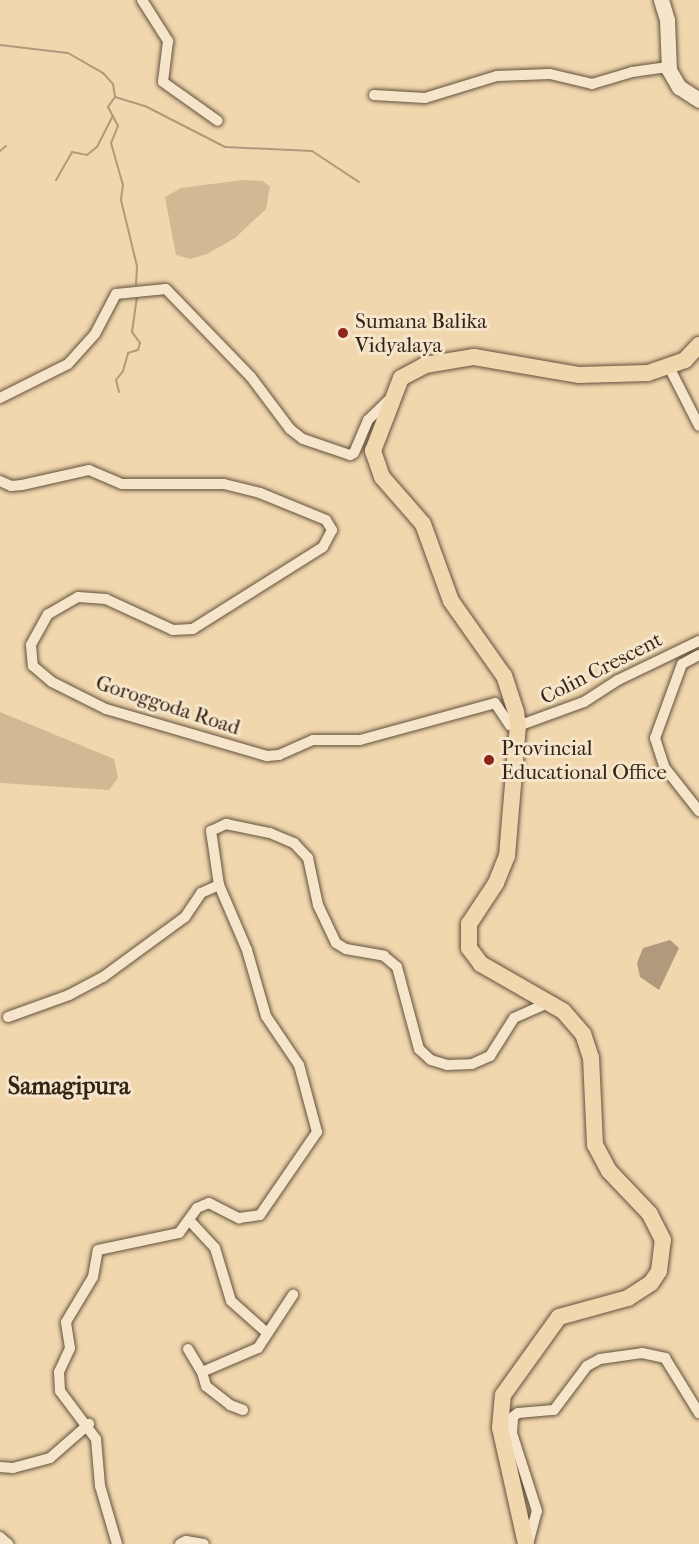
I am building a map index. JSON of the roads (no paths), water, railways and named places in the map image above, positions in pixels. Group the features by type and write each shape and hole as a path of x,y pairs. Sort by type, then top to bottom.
{"main road":[{"path":"527,1544 500,1428 503,1395 550,1325 572,1311 642,1291 659,1271 663,1240 650,1214 609,1171 595,1145 591,1058 583,1034 563,1011 547,1004 481,964 466,938 469,924 496,883 507,856 518,725 504,676 451,601 423,524 375,465 373,451 391,398 401,378 425,364 455,357 579,375 648,372 685,360 699,345"}],"street":[{"path":"142,0 168,41 163,82 218,121"},
{"path":"661,0 667,20 668,67 679,87 699,100"},
{"path":"374,95 425,98 497,76 550,74 592,84 632,72 668,67"},
{"path":"0,398 68,364 95,334 116,294 166,289 251,377 290,429 303,439 350,456 354,453 368,420 391,398"},
{"path":"669,367 699,426"},
{"name":"Goroggoda Road","path":"0,481 11,486 22,486 89,470 122,484 224,484 260,493 326,520 332,530 323,547 193,629 173,630 106,599 78,597 48,614 31,645 33,666 52,682 106,709 267,756 279,755 313,740 360,740 490,705 500,708 510,725 518,725"},
{"name":"Colin Crescent","path":"518,725 584,702 618,680 699,641"},
{"path":"699,655 682,664 655,738 665,768 699,811"},
{"path":"117,1544 100,1486 96,1439 89,1424 60,1391 59,1372 70,1348 66,1322 93,1276 98,1250 179,1233 197,1208 209,1203 239,1218 260,1215 317,1132 299,1065 266,1016 247,950 219,885 211,836 218,825 270,832 294,843 308,858 318,905 336,943 346,949 384,956 397,968 419,1049 431,1060 447,1065 472,1064 490,1056 514,1018 547,1004"},
{"path":"8,1017 69,995 103,977 185,917 201,893 219,885"},
{"path":"189,1220 215,1248 231,1301 267,1333"},
{"path":"202,1372 258,1348 293,1294"},
{"path":"188,1349 202,1372 206,1386 230,1405 243,1410"},
{"path":"527,1544 537,1511 512,1433 513,1417 518,1413 554,1410 587,1366 600,1359 642,1353 665,1358 699,1413"},
{"path":"0,1467 13,1468 50,1458 89,1424"},
{"path":"0,1537 8,1544"},
{"path":"180,1544 186,1541 204,1544"}],"waterway":[{"path":"0,45 68,53 103,73 113,84 115,97 108,107 118,126 111,143 123,185 121,200 137,266 136,284"},
{"path":"115,97 145,106 225,147 312,151 359,182"},
{"path":"56,180 72,152 87,155 97,147 113,116"},
{"path":"0,151 6,146"},
{"path":"119,392 116,380 123,371 128,353 138,350 140,343 132,332 137,297"}],"place":[{"name":"Sumana Balika Vidyalaya","path":"343,333"},
{"name":"Provincial Educational Office","path":"489,760"}],"district":[{"name":"Samagipura","path":"69,1087"}]}
